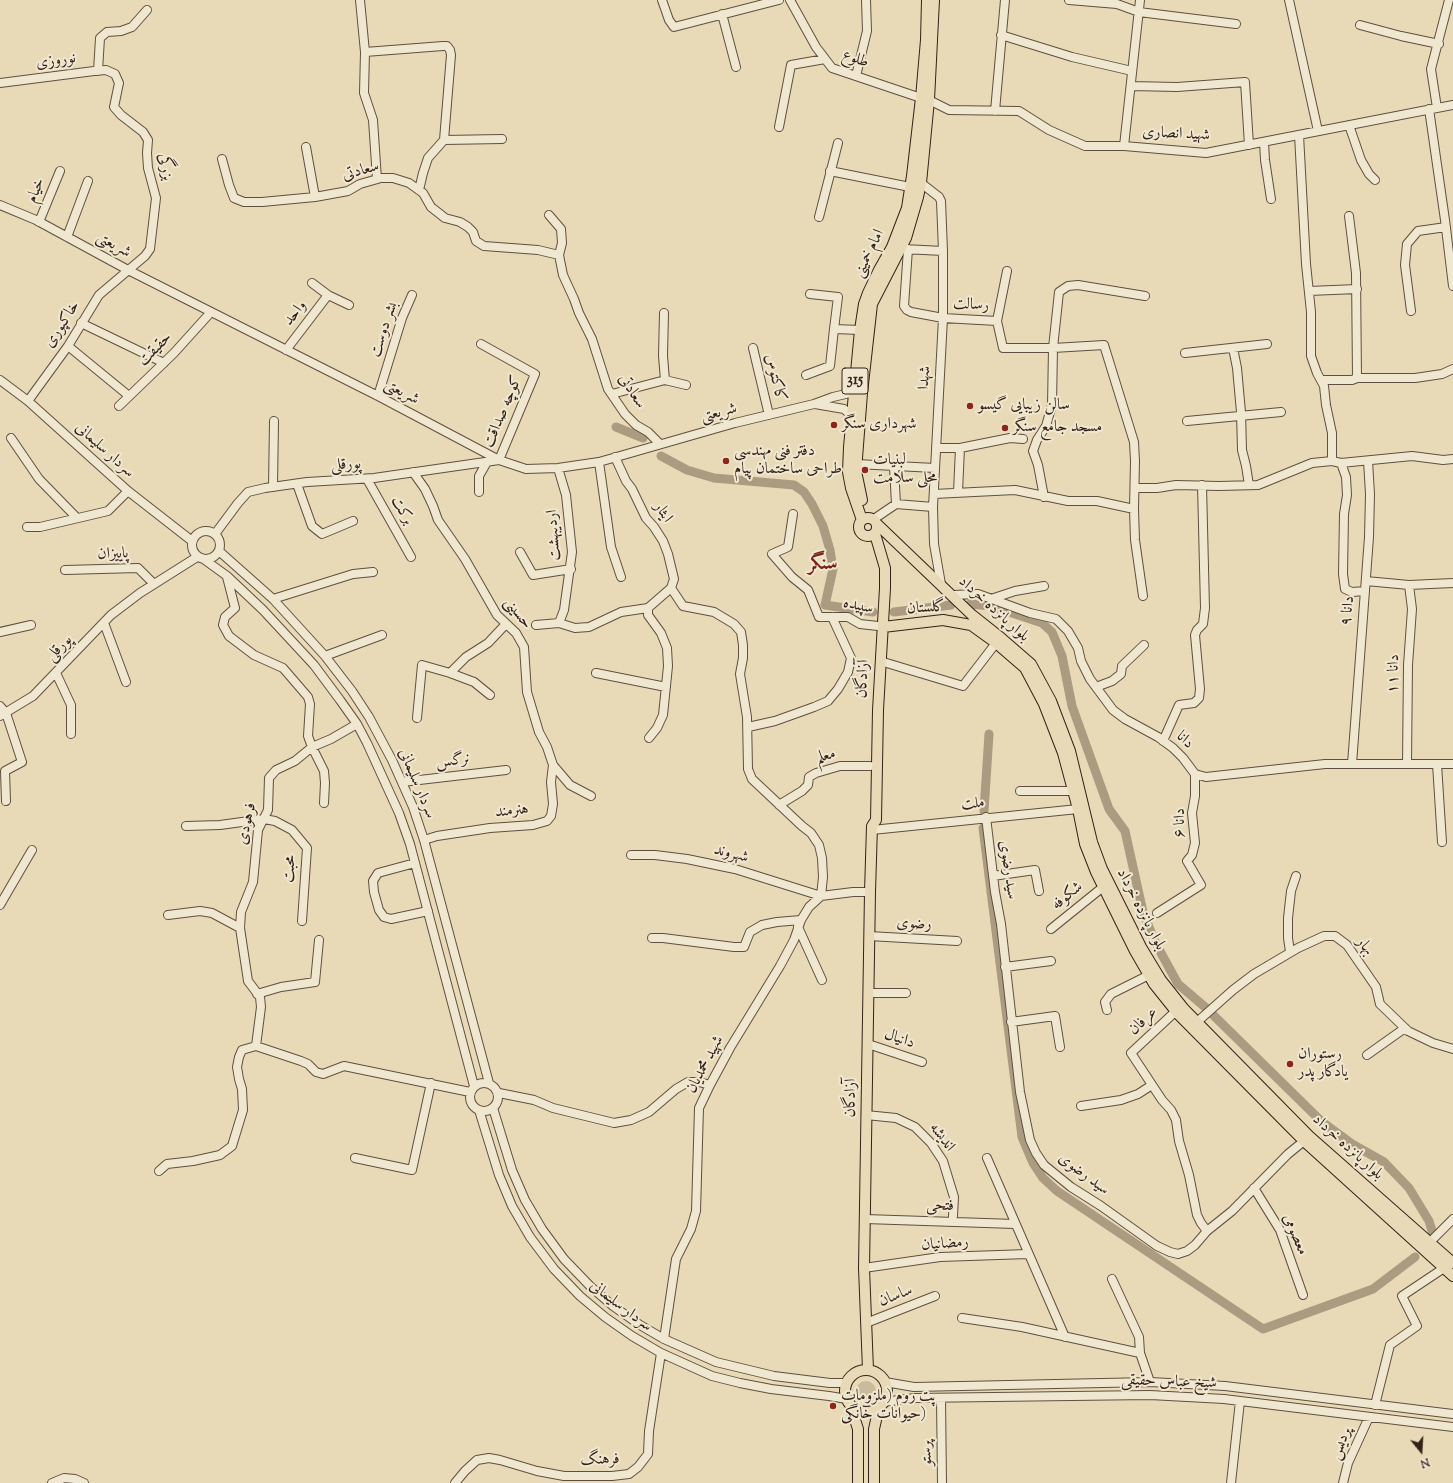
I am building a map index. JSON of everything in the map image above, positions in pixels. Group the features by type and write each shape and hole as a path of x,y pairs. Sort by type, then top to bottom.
{"main road":[{"name":"امام خمینی","path":"871,525 851,488 848,472 852,416 858,393 872,304 876,293 900,248 915,210 921,183 925,99 927,0"},
{"name":"امام خمینی","path":"871,525 859,492 856,471 860,330 864,304 879,270 900,248 925,99 934,0"},
{"name":"بلوار پانزده خرداد","path":"871,525 941,584 972,615 1031,664 1051,701 1070,751 1081,808 1085,844 1096,872 1149,976 1176,1011 1304,1141 1384,1208 1448,1265"},
{"name":"آزادگان","path":"871,525 885,568 881,626 876,768 876,820 872,828"},
{"name":"گلستان","path":"881,626 943,620 971,625"},
{"name":"بلوار پانزده خرداد","path":"971,625 996,643 1025,668 1044,704 1063,753 1073,791 1081,808 1102,869 1141,948 1161,980 1184,1009 1309,1136 1384,1208 1430,1242 1448,1265 1453,1276"},
{"name":"آزادگان","path":"868,1370 864,1268 872,828 869,820 874,661 881,626"},
{"path":"858,1483 858,1429 846,1394 847,1383 853,1374 863,1370 868,1370 878,1374 885,1382 887,1392 881,1404 874,1430 874,1483"},
{"path":"849,1402 854,1408 864,1411 875,1410 881,1404"}],"street":[{"path":"360,0 365,52 364,93 373,120 377,179"},
{"path":"662,0 669,20 674,27 779,0"},
{"name":"طلوع","path":"790,0 816,47 832,68 925,99"},
{"path":"856,76 867,31 866,0"},
{"path":"994,111 1001,35 1006,0"},
{"path":"1069,0 1117,4 1139,12 1236,24"},
{"path":"1124,146 1140,0"},
{"path":"1289,0 1318,130"},
{"path":"1449,0 1439,44 1431,69 1433,109 1453,286"},
{"path":"98,71 100,38 107,32 122,31 132,27 147,10"},
{"path":"722,14 736,67"},
{"path":"1360,25 1439,44"},
{"path":"1001,35 1072,57 1132,71"},
{"path":"365,52 447,46 451,55 444,140 428,158 419,190"},
{"path":"779,127 791,66 825,59"},
{"name":"نوروزی","path":"0,83 106,70 115,74"},
{"name":"بزرگی","path":"115,74 119,83 114,108 143,132 148,140 148,168 156,198 150,249 145,256 128,270"},
{"path":"1130,86 1177,87 1245,82 1249,145"},
{"name":"شهید انصاری","path":"925,99 949,110 1019,111 1049,130 1085,146 1124,146 1206,153 1318,130 1453,105"},
{"path":"1348,125 1361,160 1369,174 1375,180"},
{"path":"1299,135 1306,264 1311,312 1312,356 1317,372 1324,386 1326,406 1332,433 1332,460"},
{"path":"444,140 502,139"},
{"path":"1264,142 1265,160 1271,199"},
{"path":"818,217 838,143"},
{"path":"306,147 315,197"},
{"name":"سعادتی","path":"222,159 234,198 244,202 262,202 315,197 348,191 360,184 377,179 393,178 409,183 423,193 431,207 445,218 468,226 473,232 476,241 484,246 538,250 559,255"},
{"name":"خیام","path":"39,222 60,171"},
{"path":"830,171 910,187"},
{"path":"67,237 88,181"},
{"name":"شهدا","path":"921,183 939,197 941,201 944,251 944,318 933,507 934,544 941,584"},
{"name":"شریعتی","path":"0,204 39,222 128,270 378,396 499,460 526,468 558,468 599,462 660,444 814,404 834,397 858,393"},
{"name":"سعادتی","path":"550,215 561,229 562,243 559,255 563,275 592,338 608,389 625,414 636,425 648,432 660,444"},
{"path":"1350,216 1357,289 1358,378"},
{"path":"1411,311 1405,265 1407,244 1418,231 1446,227"},
{"path":"900,248 944,251"},
{"name":"رسالت","path":"900,248 904,306 911,312 944,318 997,321"},
{"name":"خاکپوری","path":"28,401 68,346 99,296 128,270"},
{"path":"1007,271 997,321 1003,348 1053,348 1104,345 1134,442 1135,540 1143,596"},
{"name":"واحد","path":"312,283 328,295 350,305"},
{"path":"1044,497 1038,465 1033,450 1037,440 1046,426 1052,405 1053,348 1059,292 1068,286 1078,285 1145,296"},
{"path":"1309,292 1357,289"},
{"path":"806,374 830,366 838,297 810,294"},
{"name":"واحد","path":"286,350 328,295"},
{"name":"بشر دوست","path":"378,396 402,318 412,295"},
{"name":"حقیقت","path":"119,406 164,363 211,312"},
{"path":"664,313 663,356 665,380"},
{"path":"82,323 164,363"},
{"path":"834,329 860,330"},
{"name":"کوچه صداقت","path":"481,344 535,374 499,460"},
{"path":"1185,353 1267,344"},
{"path":"68,346 129,396"},
{"name":"کاکتوس","path":"753,348 768,415"},
{"path":"1233,348 1237,368 1242,450 1249,485"},
{"path":"1321,380 1352,380 1358,378 1415,378 1442,374 1453,369"},
{"name":"سردار سلیمانی","path":"0,380 28,401 128,491 192,541"},
{"path":"612,394 665,380 686,385"},
{"name":"شریعتی","path":"814,404 844,409 852,416"},
{"path":"1187,421 1281,412"},
{"path":"273,487 274,421"},
{"path":"11,438 39,478 77,518"},
{"path":"936,448 960,448 1010,438 1023,439"},
{"path":"958,492 960,448"},
{"path":"1135,488 1157,488 1176,485 1258,485 1312,463 1332,460 1342,463 1412,456 1443,460 1453,459"},
{"name":"ایثار","path":"615,457 646,518 654,527 668,554 674,579 671,588"},
{"name":"پورقلی","path":"215,534 248,492 296,484 367,478 499,460"},
{"name":"دانا ۹","path":"1352,764 1360,643 1366,590 1370,494 1368,461"},
{"path":"479,492 478,476 487,462"},
{"path":"599,462 611,547 621,577"},
{"path":"1342,463 1346,477 1347,495 1344,514 1343,574 1345,589 1352,592 1366,590"},
{"path":"856,464 935,468"},
{"path":"894,467 896,504"},
{"name":"اردیبهشت","path":"558,468 566,495 570,521 572,552 571,569 564,610 559,623"},
{"name":"حسینی","path":"413,472 425,488 434,506 438,520 465,559 497,615 516,633 524,647 527,692 539,732 547,747 553,765"},
{"name":"برکت","path":"367,478 410,557"},
{"path":"296,484 312,526 322,534 353,521"},
{"path":"1163,740 1179,705 1194,703 1199,698 1200,689 1195,635 1197,630 1203,624 1205,608 1202,486"},
{"path":"934,494 1015,490 1068,501 1096,501 1134,509"},
{"path":"27,527 40,527 108,511 128,491"},
{"path":"871,525 896,504 933,507"},
{"name":"سپیده","path":"793,514 788,547 772,554 792,577 808,590 819,617 848,617 860,624 881,626"},
{"path":"206,531 215,534 220,542 219,551 214,557 201,558 192,550 192,541 194,537 206,531"},
{"name":"سردار سلیمانی","path":"219,551 274,600 325,656 352,691 369,717 402,782 413,807 424,840 489,1082"},
{"path":"520,552 533,575 571,569"},
{"name":"سردار سلیمانی","path":"201,558 227,576 263,610 314,665 357,724 379,767 397,807 410,844 472,1089"},
{"name":"پورقلی","path":"3,715 33,696 111,615 154,584 201,558"},
{"name":"پاییزان","path":"65,570 138,568 154,584"},
{"path":"274,600 353,574 373,572"},
{"path":"227,576 236,608 225,617 223,625 229,636 254,654 283,668 308,696 310,704 308,736 324,771 324,803"},
{"path":"1366,581 1409,585 1453,583"},
{"name":"دانا ۱۱","path":"1407,764 1408,665 1412,609 1409,585"},
{"path":"991,599 1015,591 1044,586"},
{"path":"536,625 559,623 575,628 589,627 622,612 648,608 671,588 683,606 714,612 734,624 741,632 743,645 743,658 740,674 748,728 748,768 752,780 778,805 811,833 819,844 822,858 823,877 821,896 853,892 870,892"},
{"name":"دانا","path":"953,595 978,594 1030,613 1056,619 1068,630 1078,648 1081,661 1090,679 1113,710 1125,719 1163,740 1183,758 1195,774 1206,777 1325,764 1453,764"},
{"path":"648,608 648,614 661,633 667,648 668,666 663,715 657,728 649,738"},
{"path":"748,728 790,716 828,701 838,689 848,672 851,658 832,617"},
{"path":"104,623 126,682"},
{"path":"450,673 466,657 488,643 506,624"},
{"path":"0,632 31,625"},
{"path":"325,656 382,635"},
{"path":"880,661 963,686 996,643"},
{"path":"1096,687 1112,681 1121,674 1122,666 1144,645"},
{"path":"417,718 422,665 474,682 490,694"},
{"path":"56,673 72,705 71,734"},
{"path":"596,673 666,687"},
{"path":"0,706 22,762 5,771 6,801"},
{"name":"فرهودی","path":"256,1046 261,1007 260,997 248,981 240,928 241,912 253,882 258,830 268,810 269,778 276,770 295,761 312,747 331,739 357,724"},
{"path":"1437,764 1442,842"},
{"path":"553,765 570,785 591,796"},
{"name":"هنرمند","path":"424,840 436,836 490,828 533,825 547,821 551,816 553,804 553,765"},
{"name":"معلم","path":"778,805 802,791 808,785 809,777 816,773 840,766 870,766"},
{"name":"نرگس","path":"402,782 506,770"},
{"name":"دانا ۶","path":"1156,913 1201,885 1187,861 1192,854 1195,843 1192,813 1195,796 1195,774"},
{"path":"1020,791 1073,791"},
{"name":"ملت","path":"872,828 1081,808"},
{"name":"سید رضوی","path":"986,817 993,876 1001,924 1020,1092 1030,1140 1044,1165 1071,1187 1101,1206 1157,1246 1178,1254 1187,1251 1221,1221 1288,1154 1304,1141"},
{"path":"186,826 220,825 264,819"},
{"name":"محبت","path":"264,819 275,821 292,830 306,848 302,921"},
{"path":"0,905 32,850"},
{"name":"شهروند","path":"631,855 655,855 687,859 734,869 821,896"},
{"path":"415,863 378,873 373,881 374,892 379,910 384,917 391,919 428,911"},
{"path":"993,876 1035,870 1039,891"},
{"path":"1290,952 1288,918 1291,891 1296,876"},
{"name":"شکوفه","path":"1051,929 1103,887"},
{"name":"شهید محمدیان","path":"664,1339 676,1259 691,1229 696,1211 699,1108 730,1048 780,966 809,907 821,896"},
{"path":"168,915 200,911 212,913 240,928"},
{"path":"652,938 663,938 734,948 744,947 750,932 762,925 777,922 800,924 822,980"},
{"name":"رضوی","path":"869,936 957,941"},
{"name":"بهار","path":"1197,1022 1254,974 1290,952 1324,936 1335,936 1347,945 1376,987 1380,1004 1405,1028 1433,1043 1453,1049"},
{"path":"258,994 281,987 315,982 319,940"},
{"path":"1006,967 1051,961"},
{"path":"1107,1010 1105,1002 1111,994 1149,976"},
{"path":"868,993 906,993"},
{"name":"عرفان","path":"1152,1085 1131,1053 1176,1011"},
{"path":"1012,1022 1055,1016 1060,1047"},
{"path":"1367,1055 1405,1028"},
{"name":"دانیال","path":"868,1044 922,1062"},
{"path":"159,1171 167,1164 193,1161 220,1155 232,1146 243,1110 242,1089 237,1067 239,1057 242,1050 256,1046 301,1061 308,1064 316,1072 323,1074 344,1066 431,1083 472,1089"},
{"path":"481,1082 489,1082 495,1086 499,1093 497,1104 493,1108 486,1111 479,1110 473,1106 470,1099 472,1089 481,1082"},
{"path":"499,1093 534,1100 554,1108 614,1123 631,1120 649,1112 676,1089 688,1082 699,1082 710,1085"},
{"path":"355,1158 412,1170 431,1083"},
{"path":"1082,1106 1121,1100 1138,1094 1152,1085 1171,1110 1176,1120 1179,1141 1189,1175 1197,1215 1207,1232"},
{"name":"سردار سلیمانی","path":"493,1108 512,1170 522,1194 542,1229 564,1259 590,1286 613,1306 640,1325 664,1339 716,1362 774,1376 830,1383 847,1383"},
{"name":"سردار سلیمانی","path":"479,1110 499,1175 512,1206 530,1237 554,1269 580,1296 605,1317 632,1336 661,1353 712,1376 740,1383 849,1402"},
{"name":"اندیشه","path":"866,1115 896,1118 915,1127 931,1143 943,1161 954,1197 953,1216"},
{"path":"987,1158 1064,1337"},
{"name":"معصومی","path":"1254,1188 1280,1230 1303,1296"},
{"name":"فتحی","path":"865,1219 1015,1224"},
{"path":"1430,1242 1453,1219"},
{"name":"رمضانیان","path":"864,1268 940,1257 1028,1254"},
{"path":"1375,1405 1390,1345 1417,1326 1402,1296 1448,1265"},
{"path":"1112,1279 1139,1338 1140,1353 1150,1382"},
{"name":"ساسان","path":"866,1323 935,1296"},
{"path":"962,1318 1022,1327 1140,1353"},
{"name":"فرهنگ","path":"455,1483 477,1460 489,1458 537,1471 564,1476 612,1476 629,1474 638,1467 648,1454 649,1431 661,1353"},
{"name":"شیخ عباس حقیقی","path":"885,1382 914,1387 1150,1382 1225,1386 1453,1414"},
{"name":"شیخ عباس حقیقی","path":"881,1404 914,1398 1150,1395 1240,1401 1453,1427"},
{"path":"1300,1409 1302,1396"},
{"name":"پرستو","path":"941,1398 942,1483"},
{"path":"1231,1483 1240,1401"},
{"name":"پردیس","path":"1343,1483 1348,1463 1369,1417"},
{"path":"52,1483 64,1478 75,1479 84,1483"}],"shaded area":[{"path":"866,1381 873,1384 876,1391 873,1398 866,1401 859,1398 856,1391 859,1384"}],"waterway":[{"path":"616,427 643,438"},
{"path":"661,456 687,470 714,478 794,485 804,492 823,526 830,550 833,569 825,605 873,612"},
{"path":"970,604 991,606 1042,623 1052,632 1062,656 1072,706 1109,809 1125,831 1143,912 1155,942 1178,984 1205,1007 1322,1122 1352,1144 1384,1162 1409,1188 1429,1221 1433,1234"},
{"path":"894,612 951,605"},
{"path":"984,811 989,734"},
{"path":"983,828 1022,1137 1033,1163 1043,1178 1057,1191 1263,1329 1373,1289 1415,1257"}],"place":[{"name":"سالن زیبایی گیسو","path":"970,406"},
{"name":"شهرداری سنگر","path":"834,425"},
{"name":"مسجد جامع سنگر","path":"1005,428"},
{"name":"دفتر فنی مهندسی طراحی ساختمان پیام","path":"726,461"},
{"name":"لبنیات محلی سلامت","path":"865,470"},
{"name":"رستوران یادگار پدر","path":"1290,1064"},
{"name":"پت روم (ملزومات حیوانات خانگی)","path":"833,1406"}],"district":[{"name":"سنگر","path":"823,566"}]}
